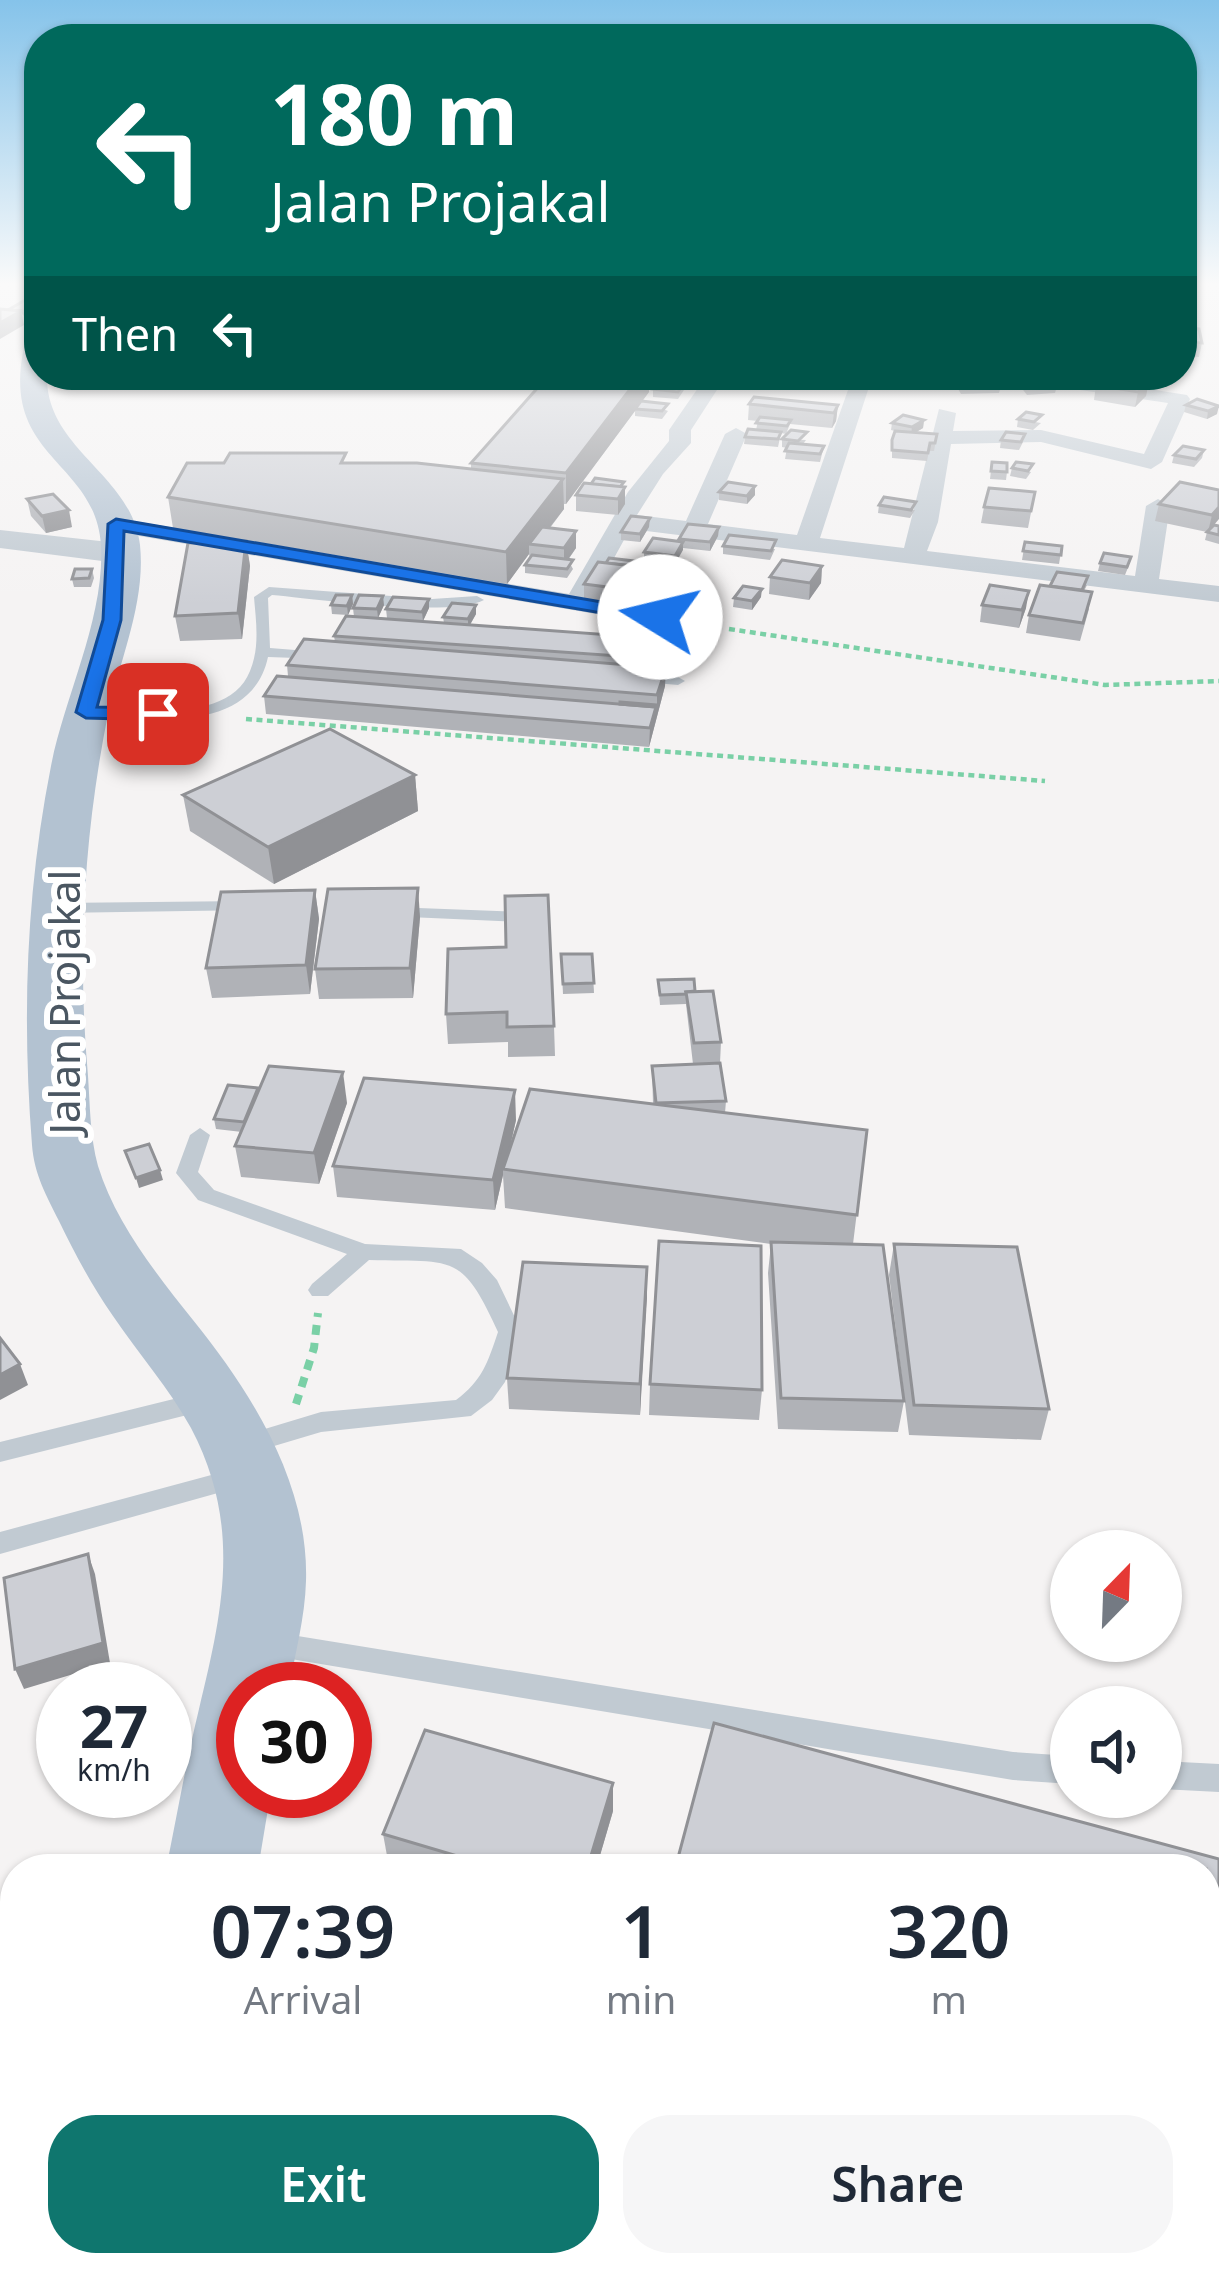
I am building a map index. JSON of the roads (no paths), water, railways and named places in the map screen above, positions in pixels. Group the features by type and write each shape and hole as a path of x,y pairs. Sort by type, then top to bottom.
{"main road":[{"path":"13,393 13,415 25,434 96,497 117,539"},
{"name":"Jalan Projakal","path":"117,539 112,620 86,712 56,908 65,1161 119,1276 246,1438 266,1565 251,1662"},
{"name":"Jalan Projakal","path":"215,1854 222,1818"}],"street":[{"path":"576,604 646,479 667,451 680,443 680,430 705,393"},
{"path":"806,545 857,393"},
{"path":"912,559 926,522 951,393"},
{"path":"943,438 1041,436 1151,463 1180,398 1146,393"},
{"path":"694,530 736,434"},
{"path":"1146,585 1158,506"},
{"path":"626,521 1219,594"},
{"path":"0,539 117,539 702,624"}],"lane":[{"path":"86,712 194,715 223,710 253,683 261,652 261,597 269,591 432,603 477,600"},
{"path":"261,652 328,656"},
{"path":"615,676 678,681"},
{"path":"56,908 267,907"},
{"path":"382,911 520,917"},
{"path":"0,1452 246,1438 361,1416 462,1409 496,1375 510,1332 496,1298 474,1268 454,1255 364,1252 206,1195 188,1173 200,1135"},
{"path":"320,1290 364,1252"},
{"path":"0,1544 246,1438"},
{"path":"372,1692 1050,1768"},
{"path":"1182,1776 1219,1778"}]}
